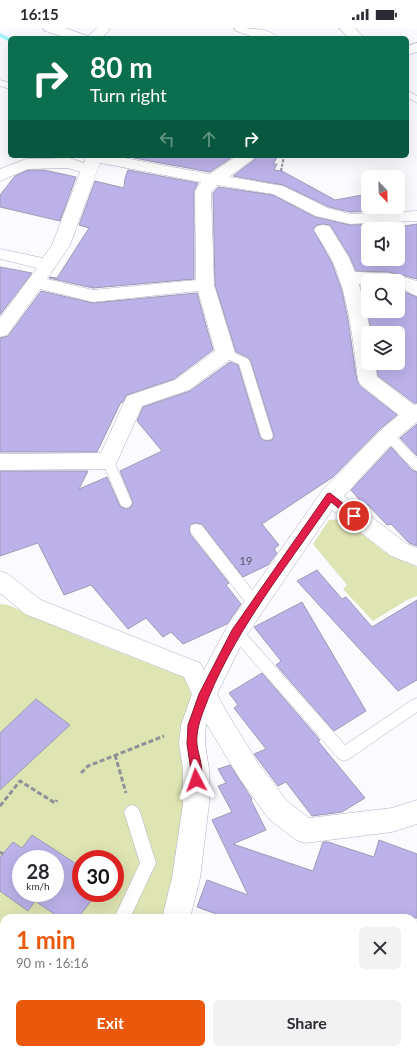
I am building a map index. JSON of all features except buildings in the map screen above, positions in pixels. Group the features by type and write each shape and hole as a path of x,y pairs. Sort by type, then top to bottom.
{"street":[{"path":"50,28 76,36"},
{"path":"241,28 272,34"},
{"path":"346,28 356,36"},
{"path":"0,462 108,461 134,401 182,385 226,353 205,285 203,191 213,179 229,170 244,158"},
{"path":"0,331 61,245 90,161"},
{"path":"0,176 26,164 90,161 277,190 322,212 350,219 417,216"},
{"path":"177,914 186,878 196,804 196,769 192,744 193,725 204,694 236,632 330,497 388,435 415,413 368,380 358,318 348,278 342,262 323,230"},
{"path":"0,254 48,265"},
{"path":"348,278 361,278"},
{"path":"36,282 93,296 205,285"},
{"path":"405,283 417,290"},
{"path":"330,497 400,550 417,557"},
{"path":"0,580 32,607 192,670 217,719 259,784 278,810 305,831 392,820 417,812"}],"lane":[{"path":"226,353 244,362 267,436"},
{"path":"388,435 417,466"},
{"path":"108,461 126,503"},
{"path":"196,529 255,604"},
{"path":"236,632 344,754 417,704"},
{"path":"124,914 148,862 132,812"}],"path":[{"path":"282,168 284,158"},
{"path":"81,773 88,766 193,725"},
{"path":"115,755 132,812"},
{"path":"0,806 20,782 55,803 57,800"}],"green space":[{"path":"344,519 383,551 417,567 417,596 407,600 373,621 343,589 347,585 313,544 329,520"},
{"path":"0,604 8,605 83,638 188,679 193,705 191,787 165,914 0,914"}],"waterway":[{"path":"0,35 8,39"}],"route":[{"path":"196,780 196,769 192,744 193,725 204,694 236,632 330,497 354,516"}]}
